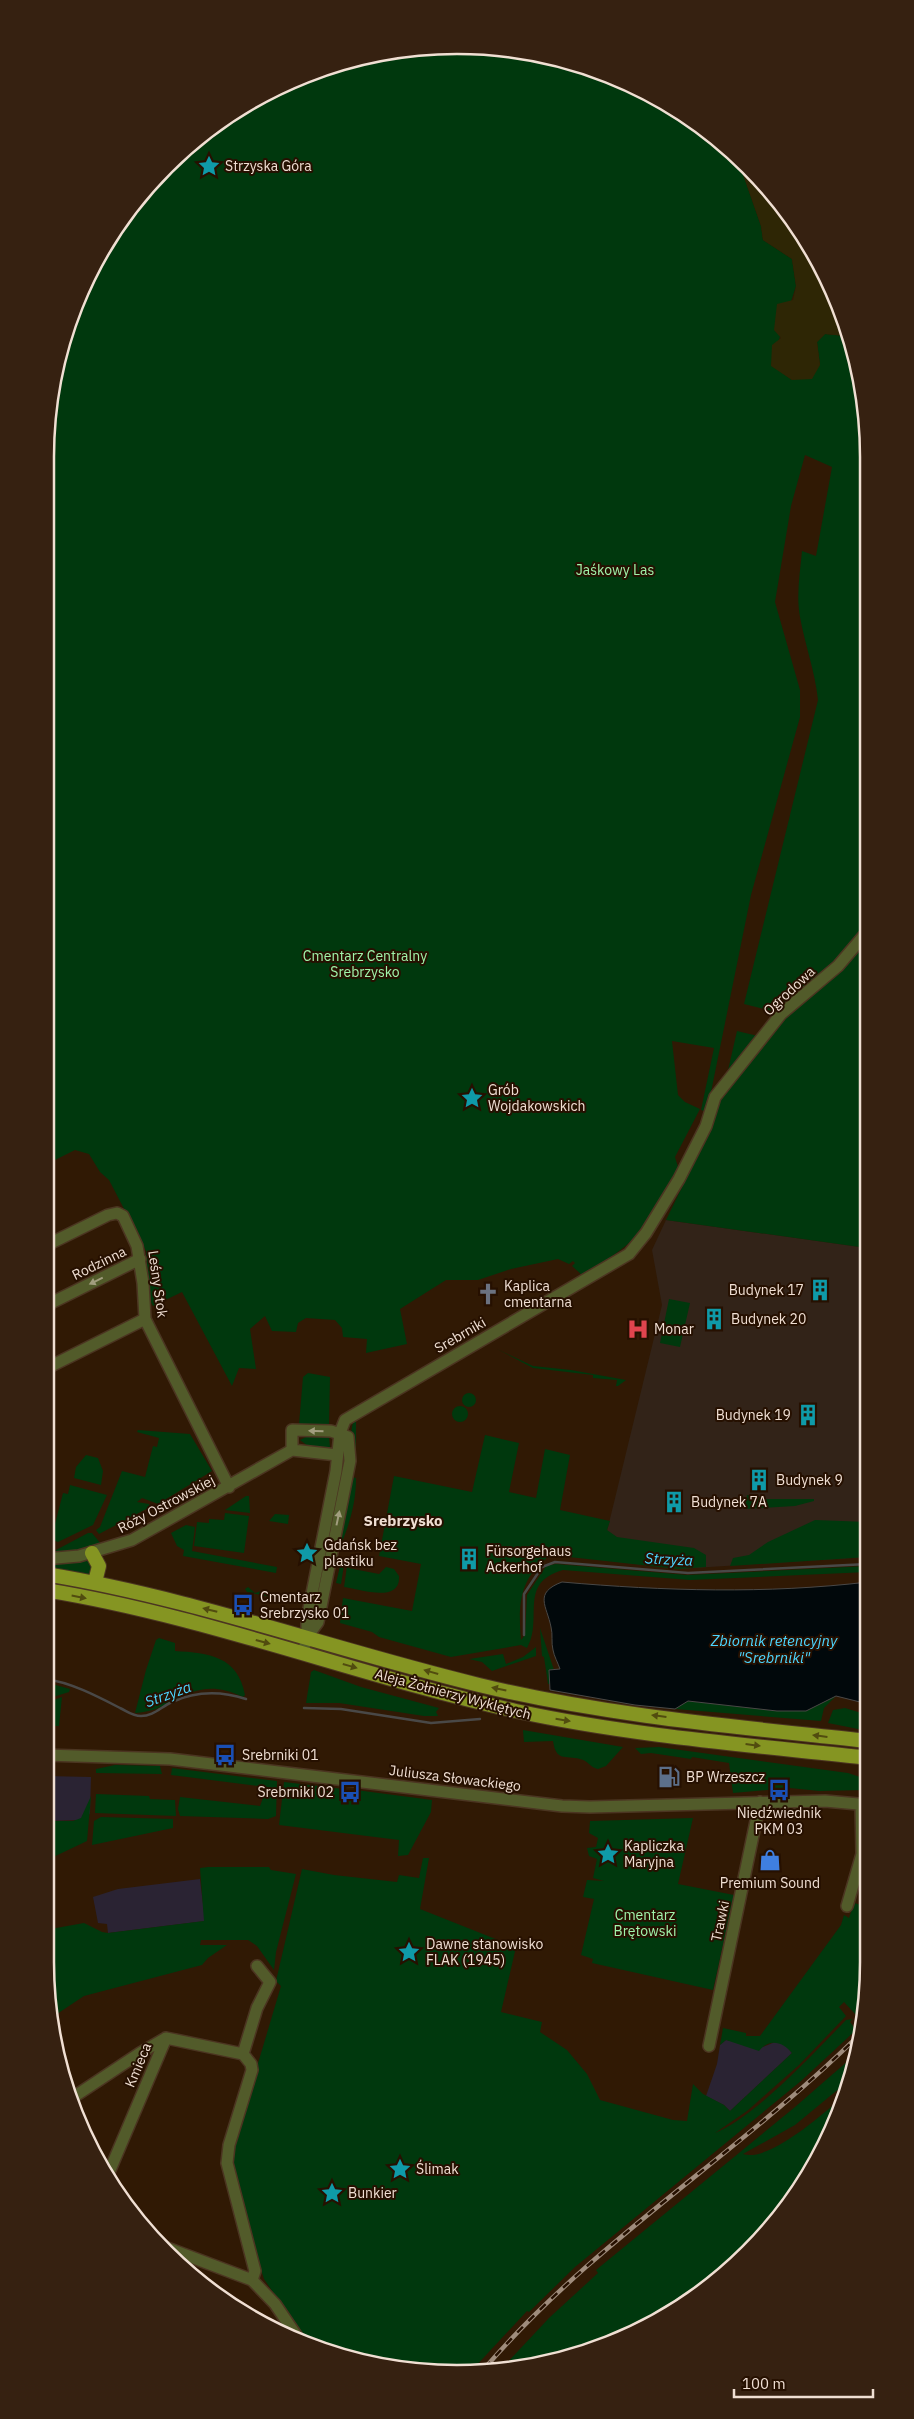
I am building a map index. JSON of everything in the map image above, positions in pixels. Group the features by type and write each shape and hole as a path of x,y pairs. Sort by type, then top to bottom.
{"main road":[{"path":"92,1553 99,1566 95,1582"},
{"name":"Aleja Żołnierzy Wyklętych","path":"54,1575 95,1582 236,1616 478,1685 580,1706 860,1740"},
{"name":"Aleja Żołnierzy Wyklętych","path":"54,1592 167,1615 456,1696 546,1717 625,1730 860,1757"}],"street":[{"name":"Ogrodowa","path":"715,1098 781,1014 838,966 860,940"},
{"name":"Srebrniki","path":"326,1551 340,1433 345,1420 629,1254 646,1233 679,1179 706,1126 715,1098"},
{"name":"Leśny Stok","path":"54,1242 108,1215 117,1213 123,1216 137,1246 140,1259 145,1319 229,1487"},
{"name":"Rodzinna","path":"54,1302 140,1259"},
{"path":"54,1364 145,1319"},
{"path":"337,1455 292,1450 292,1430 340,1433"},
{"name":"Srebrniki","path":"303,1653 308,1637 307,1619 350,1461 348,1437 340,1433"},
{"name":"Róży Ostrowskiej","path":"54,1558 92,1553 119,1545 145,1534 292,1450"},
{"name":"Juliusza Słowackiego","path":"54,1755 170,1759 562,1806 598,1807 831,1801 860,1803"},
{"name":"Trawki","path":"709,2046 760,1802"},
{"path":"847,1906 860,1861"},
{"path":"252,2280 255,2271 227,2163 229,2145 252,2070 251,2064 243,2054 257,2008 270,1982 257,1966"},
{"path":"76,2096 166,2038"},
{"name":"Kmieca","path":"111,2168 166,2038 243,2054"},
{"path":"177,2252 252,2280 275,2304 293,2330"}],"shaded area":[{"path":"666,1220 860,1247 860,1558 678,1569 600,1560 662,1305 652,1250"},
{"path":"54,1776 91,1777 90,1813 86,1820 54,1821"},
{"path":"200,1879 205,1921 108,1933 107,1924 98,1923 93,1897 118,1889"},
{"path":"726,2040 763,2047 775,2042 784,2044 792,2053 730,2111 724,2105 706,2096 717,2064 720,2045"}],"green space":[{"path":"457,54 510,57 536,61 587,75 635,95 659,108 702,137 742,172 761,226 763,240 792,259 796,286 771,365 792,380 820,365 817,342 825,334 842,336 847,353 857,404 860,457 860,935 841,956 776,1012 744,1004 818,700 815,679 804,638 798,600 802,551 816,556 832,467 805,455 791,506 775,602 800,690 800,717 751,895 710,1097 704,1111 701,1110 714,1048 672,1041 678,1095 685,1102 700,1109 675,1157 678,1167 649,1218 637,1235 625,1247 582,1275 572,1266 575,1263 573,1261 569,1264 558,1259 511,1269 478,1280 446,1280 400,1309 407,1344 366,1353 367,1339 343,1337 342,1328 335,1320 306,1318 298,1323 296,1332 272,1331 265,1316 250,1329 256,1369 239,1368 232,1386 182,1292 153,1306 148,1297 146,1251 109,1180 100,1172 89,1154 75,1150 54,1160 54,457 57,404 67,353 84,303 108,255 137,212 154,191 191,154 212,137 255,108 279,95 303,84 353,67 404,57 431,55"},
{"path":"860,945 860,1247 666,1220 704,1142 718,1100 744,1071 790,1012"},
{"path":"737,1031 758,1036 726,1079"},
{"path":"669,1299 690,1303 680,1347 660,1343"},
{"path":"497,1349 533,1366 571,1370 626,1380 616,1386 617,1380 593,1378 593,1375 533,1368"},
{"path":"308,1373 330,1377 329,1424 299,1424 303,1377"},
{"path":"466,1393 472,1393 476,1400 472,1407 466,1407 462,1403 462,1397"},
{"path":"457,1406 463,1406 468,1411 466,1420 457,1422 452,1417 452,1411"},
{"path":"356,1418 356,1455 351,1431"},
{"path":"138,1430 190,1434 212,1471 158,1504 142,1498 137,1502 149,1504 150,1507 99,1534 96,1530 100,1527 122,1471 145,1477 153,1446 157,1447 159,1438 137,1432"},
{"path":"485,1435 519,1443 509,1492 536,1498 545,1449 570,1455 560,1510 610,1521 607,1530 617,1537 694,1548 706,1555 706,1567 678,1569 551,1555 532,1573 523,1593 520,1615 521,1640 525,1635 527,1595 546,1566 556,1564 687,1575 860,1566 860,1572 690,1580 563,1570 549,1576 540,1584 534,1603 532,1637 527,1648 521,1645 451,1657 379,1637 372,1632 340,1623 343,1598 412,1611 421,1564 379,1556 394,1476 472,1492"},
{"path":"308,1436 329,1436 330,1448 308,1446 300,1440"},
{"path":"86,1455 98,1458 103,1471 101,1485 74,1478 76,1467"},
{"path":"352,1477 356,1478 354,1504 341,1545 340,1541"},
{"path":"70,1485 107,1495 93,1525 58,1542 54,1540 54,1524 63,1493 68,1494"},
{"path":"747,1495 766,1499 814,1499 814,1501 795,1506 745,1509"},
{"path":"246,1496 249,1496 250,1513 225,1510"},
{"path":"225,1513 249,1516 244,1553 194,1546 197,1522 209,1523 209,1519 224,1520"},
{"path":"275,1514 289,1515 288,1524 269,1521"},
{"path":"815,1520 860,1522 860,1558 730,1566 733,1558 749,1555 768,1542"},
{"path":"186,1525 195,1527 192,1551 277,1567 276,1573 183,1556 184,1550 177,1546 171,1533"},
{"path":"88,1533 92,1533 102,1545 55,1554 56,1550"},
{"path":"342,1558 345,1559 341,1584 336,1583"},
{"path":"348,1559 355,1560 348,1568 379,1574 386,1567 394,1569 399,1576 398,1585 393,1590 378,1593 344,1587"},
{"path":"87,1560 93,1563 92,1573 89,1575 54,1569 54,1563"},
{"path":"248,1587 255,1593 264,1590 277,1595 275,1598 247,1592 245,1589"},
{"path":"540,1628 554,1670 549,1670 550,1684 548,1684 544,1657 542,1656"},
{"path":"159,1638 175,1643 175,1651 199,1653 220,1659 229,1664 236,1672 245,1695 243,1697 225,1690 197,1691 150,1711 135,1713 146,1670 156,1640"},
{"path":"536,1647 536,1656 492,1671 482,1662 469,1659 503,1654 506,1664 523,1657"},
{"path":"314,1670 361,1687 439,1708 436,1712 438,1716 424,1716 339,1703 306,1703 311,1672"},
{"path":"54,1685 70,1689 69,1692 54,1697"},
{"path":"836,1696 824,1708 821,1721 675,1709 688,1701 777,1711 806,1711"},
{"path":"62,1697 59,1726 54,1726 54,1700"},
{"path":"845,1708 860,1713 860,1729 828,1723 833,1710"},
{"path":"523,1730 623,1747 606,1766 598,1769 582,1760 559,1755 554,1748 553,1741 524,1742"},
{"path":"659,1747 848,1773 860,1777 860,1790 819,1791 790,1788 733,1793 729,1763 692,1757 691,1759 651,1753 641,1754 635,1748"},
{"path":"115,1765 160,1766 162,1774 96,1773 96,1769"},
{"path":"172,1768 277,1781 276,1816 268,1819 180,1816 178,1809 180,1797 260,1806 267,1787 171,1775"},
{"path":"284,1782 344,1789 344,1793 354,1794 356,1790 432,1800 431,1812 408,1855 398,1856 399,1840 279,1825"},
{"path":"96,1794 149,1796 150,1799 175,1800 176,1816 95,1813"},
{"path":"91,1796 87,1841 54,1857 54,1821 73,1821 81,1818"},
{"path":"101,1817 173,1819 173,1828 92,1845 94,1821"},
{"name":"Cmentarz Brętowski","path":"693,1818 678,1884 734,1895 713,1990 592,1963 593,1959 581,1955 594,1899 583,1897 587,1880 604,1881 593,1878 597,1859 589,1856 587,1848 596,1847 598,1838 589,1833 590,1821"},
{"path":"423,1858 429,1858 420,1909 516,1947 501,2012 542,2022 540,2032 567,2050 587,2074 600,2100 673,2120 687,2121 693,2084 703,2094 724,2105 730,2111 792,2053 784,2046 776,2043 767,2044 759,2051 726,2040 720,2045 723,2028 746,2033 746,2036 760,2036 841,1925 844,1915 849,1918 854,1903 860,1905 860,1962 857,2014 856,2015 844,2002 839,2007 846,2016 799,2065 747,2111 715,2133 731,2125 766,2099 846,2020 852,2019 850,2022 855,2029 854,2031 801,2081 575,2267 529,2312 527,2311 478,2364 431,2364 378,2358 327,2344 302,2334 264,2279 249,2232 232,2161 234,2144 281,1986 276,1981 302,1869 334,1875 397,1882 399,1875 419,1878"},
{"path":"269,1867 271,1870 296,1874 276,1952 274,1970 257,1946 248,1940 201,1940 200,1945 227,1945 208,1958 202,1965 84,1996 57,2014 54,1928 84,1923 108,1933 204,1921 200,1868"},
{"path":"848,2061 840,2088 795,2125 743,2154 754,2155 781,2144 811,2124 835,2104 819,2140 792,2186 760,2228 723,2265 702,2282 659,2311 611,2335 561,2352 508,2362 549,2318 598,2273 596,2270 795,2107"}],"sand":[{"path":"742,172 777,212 806,255 830,303 839,327 842,336 825,334 817,342 820,365 812,379 792,380 771,366 772,345 781,338 774,330 777,304 793,300 796,286 792,259 763,240 761,226"}],"water":[{"name":"Zbiornik retencyjny \"Srebrniki\"","path":"562,1582 677,1589 754,1590 860,1583 860,1702 836,1696 806,1711 777,1711 688,1701 675,1709 635,1705 550,1690 549,1670 560,1669 552,1644 552,1630 544,1601 547,1591"}],"waterway":[{"name":"Strzyża","path":"524,1635 524,1594 542,1567 555,1562 688,1573 860,1564"},
{"name":"Strzyża","path":"54,1681 83,1690 138,1716 149,1715 181,1698 199,1694 209,1693 237,1696 246,1699"},
{"name":"Strzyża","path":"304,1708 341,1709 431,1723 480,1719"}],"railway":[{"path":"489,2364 528,2322 573,2279 620,2238 766,2119 853,2041"}],"place":[{"name":"Strzyska Góra","path":"209,166"},
{"name":"Grób Wojdakowskich","path":"472,1098"},
{"name":"Budynek 17","path":"820,1290"},
{"name":"Kaplica cmentarna","path":"488,1294"},
{"name":"Budynek 20","path":"714,1319"},
{"name":"Monar","path":"638,1329"},
{"name":"Budynek 19","path":"808,1415"},
{"name":"Budynek 9","path":"759,1480"},
{"name":"Budynek 7A","path":"674,1502"},
{"name":"Gdańsk bez plastiku","path":"307,1553"},
{"name":"Fürsorgehaus Ackerhof","path":"469,1559"},
{"name":"Cmentarz Srebrzysko 01","path":"243,1605"},
{"name":"Srebrniki 01","path":"225,1755"},
{"name":"BP Wrzeszcz","path":"669,1777"},
{"name":"Niedźwiednik PKM 03","path":"779,1790"},
{"name":"Srebrniki 02","path":"350,1792"},
{"name":"Kapliczka Maryjna","path":"608,1854"},
{"name":"Premium Sound","path":"770,1860"},
{"name":"Dawne stanowisko FLAK (1945)","path":"409,1952"},
{"name":"Ślimak","path":"400,2169"},
{"name":"Bunkier","path":"332,2193"}],"district":[{"name":"Srebrzysko","path":"403,1520"}],"park label":[{"name":"Jaśkowy Las","path":"615,570"},
{"name":"Cmentarz Centralny Srebrzysko","path":"365,964"}]}
